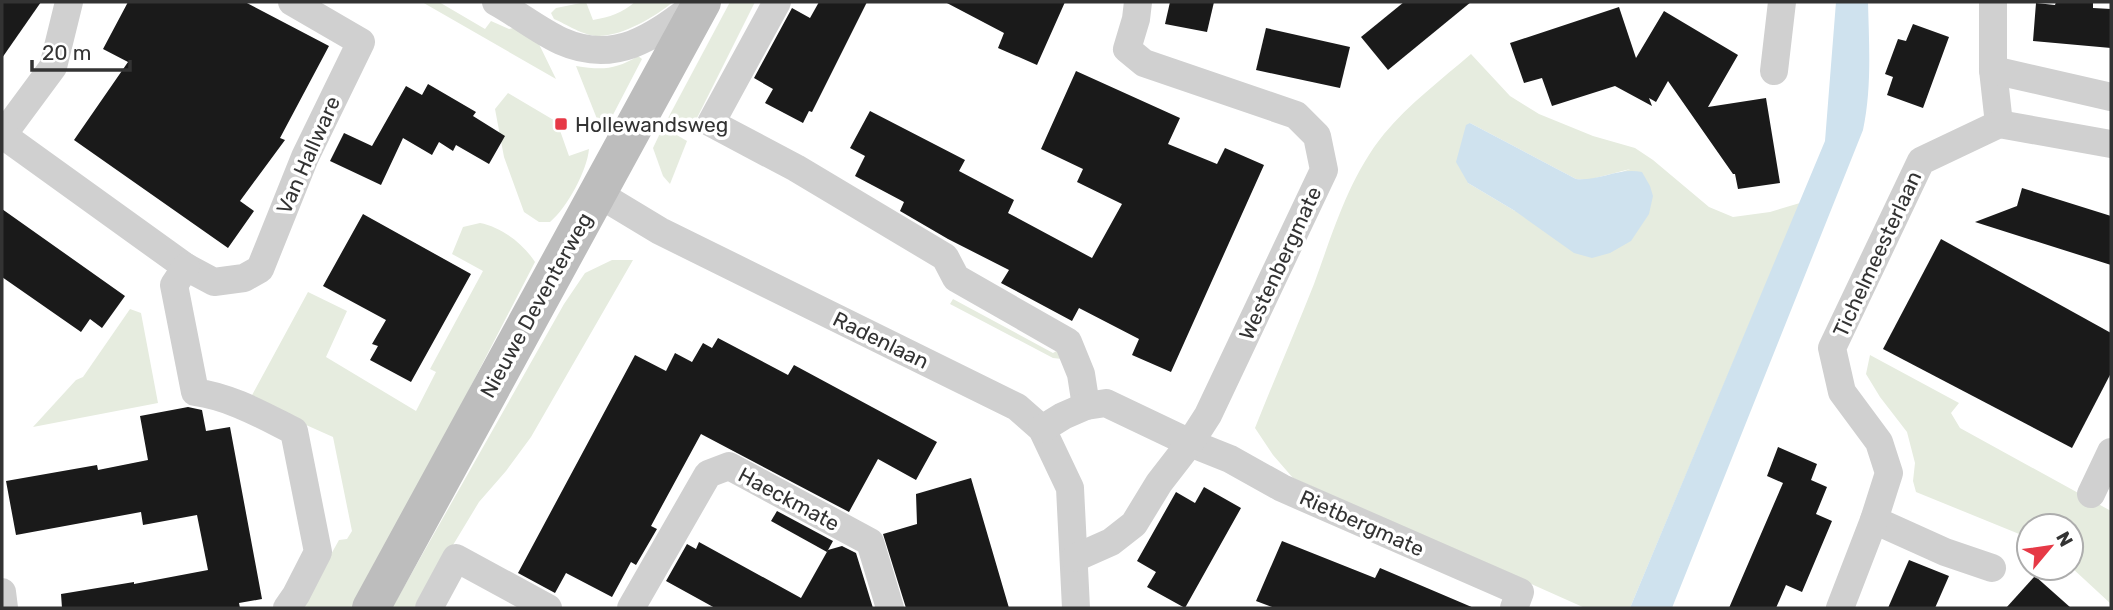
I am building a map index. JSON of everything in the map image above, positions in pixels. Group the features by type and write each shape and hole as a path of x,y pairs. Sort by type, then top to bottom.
{"main road":[{"name":"Nieuwe Deventerweg","path":"371,608 701,2"}],"street":[{"name":"Van Hallware","path":"69,2 53,67 3,136 186,267 214,282 244,278 260,269 305,157 361,42 292,2"},
{"path":"502,5 536,2"},
{"path":"502,5 561,41 589,51 627,48 658,32 701,2"},
{"path":"777,2 711,123 796,168 945,257 956,278 1068,342 1081,374 1086,406"},
{"name":"Westenbergmate","path":"1138,2 1136,19 1126,49 1144,63 1296,116 1317,136 1324,170 1208,415 1190,443"},
{"path":"1774,71 1782,2"},
{"path":"1993,2 1993,70 1999,124 2111,144"},
{"path":"1993,70 2111,97"},
{"name":"Tichelmeesterlaan","path":"1840,608 1889,473 1879,442 1842,391 1832,348 1921,161 1999,124"},
{"name":"Radenlaan","path":"597,193 660,231 1017,407 1042,429 1070,488 1076,608"},
{"path":"186,267 174,285 195,392 212,394 245,406 294,431 318,552 287,608"},
{"path":"1042,429 1086,406 1106,403 1190,443 1159,483 1134,524 1111,542 1075,558"},
{"name":"Rietbergmate","path":"1190,443 1230,459 1282,488 1520,592 1514,608"},
{"path":"2091,494 2111,453"},
{"name":"Haeckmate","path":"631,608 708,474 729,466 870,542 890,608"},
{"path":"1874,520 1945,552 1992,568"},
{"path":"429,608 456,558 548,608"},
{"path":"2,592 4,608"}],"shaded area":[{"path":"422,2 439,2 485,29 491,21 509,29 521,26 536,38 556,79"},
{"path":"586,2 593,20 616,14 635,2 673,2 639,24 600,36 576,30 554,19 551,13 556,8"},
{"path":"730,2 755,2 690,132 667,120"},
{"path":"1471,54 1510,96 1539,114 1593,136 1635,148 1709,207 1733,217 1770,212 1800,203 1630,608 1585,608 1293,478 1255,428 1343,206 1361,168 1394,123","holes":["1470,123 1576,179 1588,180 1630,169 1515,211 1468,183"]},
{"path":"638,56 642,59 603,134 576,66 608,68"},
{"path":"508,93 557,122 569,156 589,149 575,188 563,208 550,222 539,222 524,212 504,157 495,109"},
{"path":"663,127 687,141 670,184 663,176 653,148"},
{"path":"480,223 511,237 535,262 353,608 301,608 339,540 347,539 352,531 333,437 251,397 308,292 347,311 326,357 416,411 436,372 430,369 483,271 452,254 463,227"},
{"path":"612,260 633,260 531,437 479,502 415,608 392,608 564,304 585,273"},
{"path":"953,299 1053,353 1060,349 1062,359 1053,358 950,304"},
{"path":"130,309 141,313 158,403 33,427 76,380 83,377"},
{"path":"1870,355 1959,403 1951,413 1960,428 2111,511 2111,604 2085,580 2085,512 2015,512 2015,532 1916,492 1913,481 1915,463 1907,432 1866,374"}],"water":[{"path":"1836,2 1868,2 1869,82 1863,130 1672,608 1630,608 1825,141"},
{"path":"1470,123 1576,179 1626,171 1642,172 1653,196 1649,214 1631,241 1610,253 1592,258 1574,253 1515,211 1468,183 1456,162 1466,125"}],"building":[{"path":"2,2 41,2 2,58"},
{"path":"128,2 245,2 329,46 280,138 285,140 240,201 254,211 228,248 74,140 128,62 103,49"},
{"path":"819,2 867,2 812,112 809,111 803,123 765,103 773,89 754,78 792,8 810,18"},
{"path":"945,2 1065,2 1037,65 998,48 1004,33"},
{"path":"1170,2 1214,2 1207,32 1165,24"},
{"path":"1404,2 1471,2 1388,70 1361,37"},
{"path":"2056,2 2093,2 2093,8 2111,9 2111,48 2033,41 2036,3 2055,5"},
{"path":"1619,7 1636,58 1664,11 1738,55 1708,107 1766,98 1780,183 1738,189 1735,174 1668,81 1656,102 1649,98 1652,106 1615,86 1552,106 1542,78 1524,83 1510,43"},
{"path":"1913,24 1949,37 1923,108 1887,95 1893,77 1885,74 1898,39 1906,41"},
{"path":"1266,28 1350,47 1340,88 1256,70"},
{"path":"1076,71 1180,118 1168,144 1217,164 1225,148 1264,165 1171,372 1132,355 1139,339 1079,308 1072,321 1001,283 1009,270 900,211 904,202 855,176 865,156 850,148 870,111 965,160 959,171 1014,200 1008,213 1092,258 1122,204 1077,182 1083,169 1041,149"},
{"path":"428,84 476,112 473,116 505,136 489,164 456,145 453,151 439,142 432,155 403,138 381,185 330,161 344,133 372,146 406,86 422,95"},
{"path":"2022,188 2111,216 2111,265 1975,222 2017,206"},
{"path":"2,209 125,296 102,328 90,319 81,332 2,277"},
{"path":"363,214 471,274 411,382 370,360 378,346 372,344 386,320 323,286"},
{"path":"1941,239 2111,333 2111,373 2072,448 1883,349"},
{"path":"718,338 788,375 794,365 937,442 916,480 878,459 849,512 701,434 651,526 657,529 636,565 631,562 612,597 566,573 555,593 518,573 635,355 666,371 675,353 692,362 703,343 712,348"},
{"path":"188,407 202,410 206,431 230,427 262,599 239,603 240,608 62,608 61,594 208,570 197,515 143,525 141,512 16,535 6,481 97,465 98,470 148,460 140,416"},
{"path":"1778,447 1817,464 1811,480 1827,487 1816,514 1832,521 1802,592 1786,585 1776,608 1729,608 1783,483 1767,476"},
{"path":"971,478 1009,608 906,608 883,534 917,524 916,494"},
{"path":"1204,487 1241,508 1185,608 1147,587 1156,572 1137,561 1176,492 1195,503"},
{"path":"777,511 833,541 827,552 771,521"},
{"path":"1282,541 1375,578 1380,568 1474,608 1275,608 1256,601"},
{"path":"699,542 801,598 828,550 842,546 856,553 873,608 715,608 666,581 687,544 696,549"},
{"path":"1909,560 1949,576 1935,608 1888,608"},
{"path":"2030,582 2042,582 2071,608 2006,608"}],"place":[{"name":"Hollewandsweg","path":"561,124"}]}
